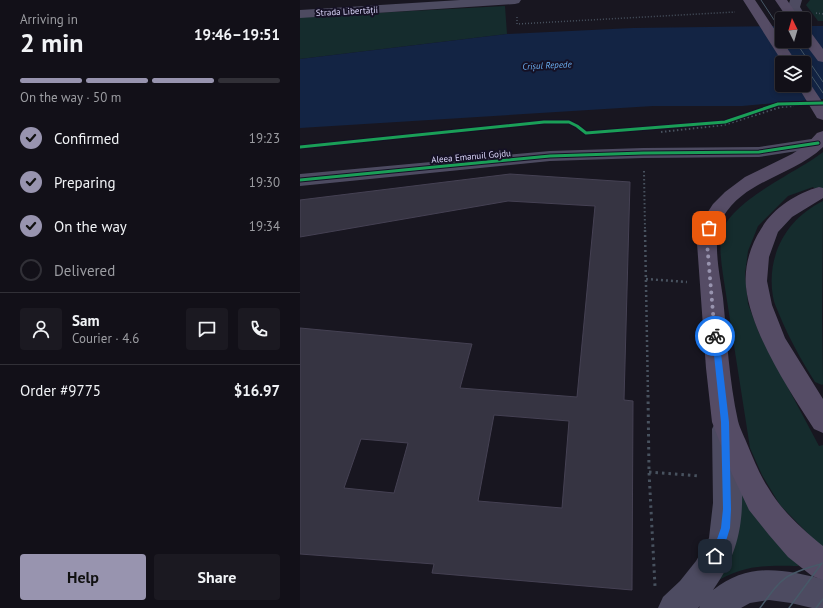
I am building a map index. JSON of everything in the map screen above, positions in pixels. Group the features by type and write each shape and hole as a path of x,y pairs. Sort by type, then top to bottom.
{"main road":[{"path":"781,0 789,12"},
{"path":"750,3 785,56"},
{"path":"811,42 823,58"},
{"path":"809,92 822,112"},
{"path":"820,139 809,151 799,158 749,181 723,206 714,218 709,228 707,243 725,422 746,474 759,500 779,525 799,546 823,565"},
{"path":"818,193 796,205 784,214 770,228 763,244 757,287 765,318 778,345 823,421"}],"street":[{"name":"Strada Libertății","path":"300,14 515,0"},
{"path":"518,13 520,0"},
{"path":"796,0 794,7 797,12"},
{"name":"Aleea Emanuil Gojdu","path":"300,180 550,156 643,153 759,152 792,148 820,139"},
{"path":"664,600 696,586 710,568 721,544 726,528 727,516 725,422"},
{"path":"715,608 738,592 760,584 777,584 823,595"}],"path":[{"path":"518,13 517,24 750,3"},
{"path":"656,128 725,122 778,104 799,104"},
{"path":"300,146 544,122 562,122 577,125 579,129 586,133 641,130"},
{"path":"633,130 643,153 649,472 664,600"},
{"path":"646,279 710,284"},
{"path":"649,472 727,478"}],"green space":[{"path":"810,0 823,0 823,21 818,21 806,5"},
{"path":"505,6 507,34 300,59 300,17"},
{"path":"823,152 823,195 813,187 788,196 758,226 748,251 745,274 748,304 759,333 819,446 823,445 823,549 780,505 762,475 750,448 720,249 722,233 727,221 737,210 766,188"},
{"path":"823,201 822,385 815,382 787,332 774,301 772,282 776,253 789,228 810,209"},
{"path":"736,473 782,545 799,566 754,567 744,569 713,583"}],"water":[{"name":"Crișul Repede","path":"775,26 775,48 811,48 811,26 823,26 823,99 742,106 653,106 300,128 300,59 507,34 633,28"}],"building":[{"path":"510,174 630,182 624,400 633,401 632,590 432,573 434,564 300,554 300,328 472,344 460,388 577,397 595,206 508,201 300,237 300,200","holes":["494,415 569,421 562,508 478,501","361,439 408,443 394,493 344,488"]}],"tram line":[{"path":"761,0 775,21"},
{"path":"800,48 823,82"},
{"path":"811,75 823,93"},
{"path":"789,608 822,563"},
{"path":"760,608 785,578 791,574 821,564"},
{"path":"816,608 823,599"}],"cycle path":[{"path":"300,147 544,122 569,122 586,133 633,130 725,122 778,104 823,103"},
{"path":"300,180 550,156 643,153 759,152 818,143"}],"way so far":[{"path":"709,228 707,243 715,336"}],"route":[{"path":"715,336 725,422 727,509 726,528 715,556"}]}
